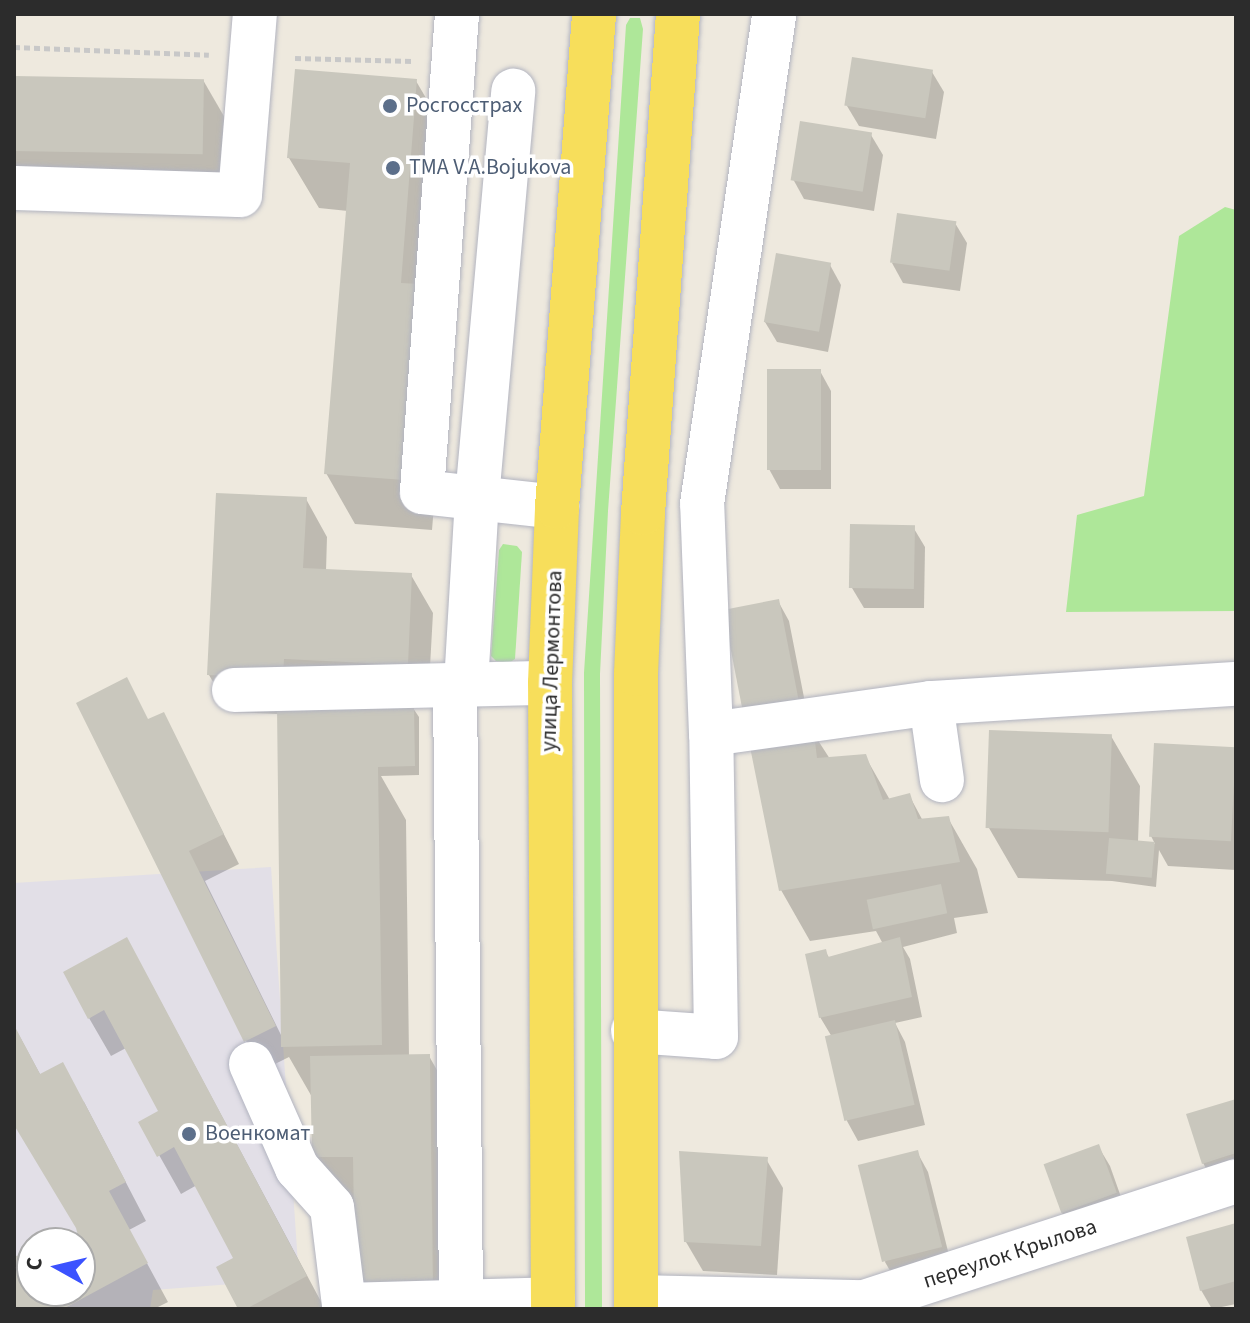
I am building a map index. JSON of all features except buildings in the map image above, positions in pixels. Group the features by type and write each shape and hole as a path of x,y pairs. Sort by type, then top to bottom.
{"main road":[{"name":"улица Лермонтова","path":"553,1304 550,683 557,507 594,14"},
{"path":"636,1303 633,1031 636,674 641,556 678,14"}],"street":[{"path":"14,188 240,195 255,14"},
{"path":"457,14 422,492 557,507"},
{"path":"633,1031 716,1037 711,734 702,504 774,14"},
{"path":"461,1302 460,684 513,91"},
{"path":"234,690 550,683"},
{"path":"711,734 931,703 1236,684"},
{"path":"931,703 942,780"},
{"path":"251,1064 297,1168 332,1207 344,1305 461,1302 553,1304"},
{"name":"переулок Крылова","path":"636,1303 865,1305 1236,1181"}],"path":[{"path":"14,47 455,62"}],"shaded area":[{"path":"271,867 299,1279 153,1290 150,1309 14,1309 14,883"}],"green space":[{"path":"630,18 640,18 643,29 608,511 600,674 602,1309 585,1309 584,673 626,25"},
{"path":"1225,207 1236,210 1236,611 1066,612 1077,515 1144,496 1179,236"},
{"path":"503,544 517,546 522,552 515,659 509,663 496,661 491,656 499,550"}],"place":[{"name":"Росгосстрах","path":"390,106"},
{"name":"TMA V.A.Bojukova","path":"393,168"},
{"name":"Военкомат","path":"189,1134"}]}
